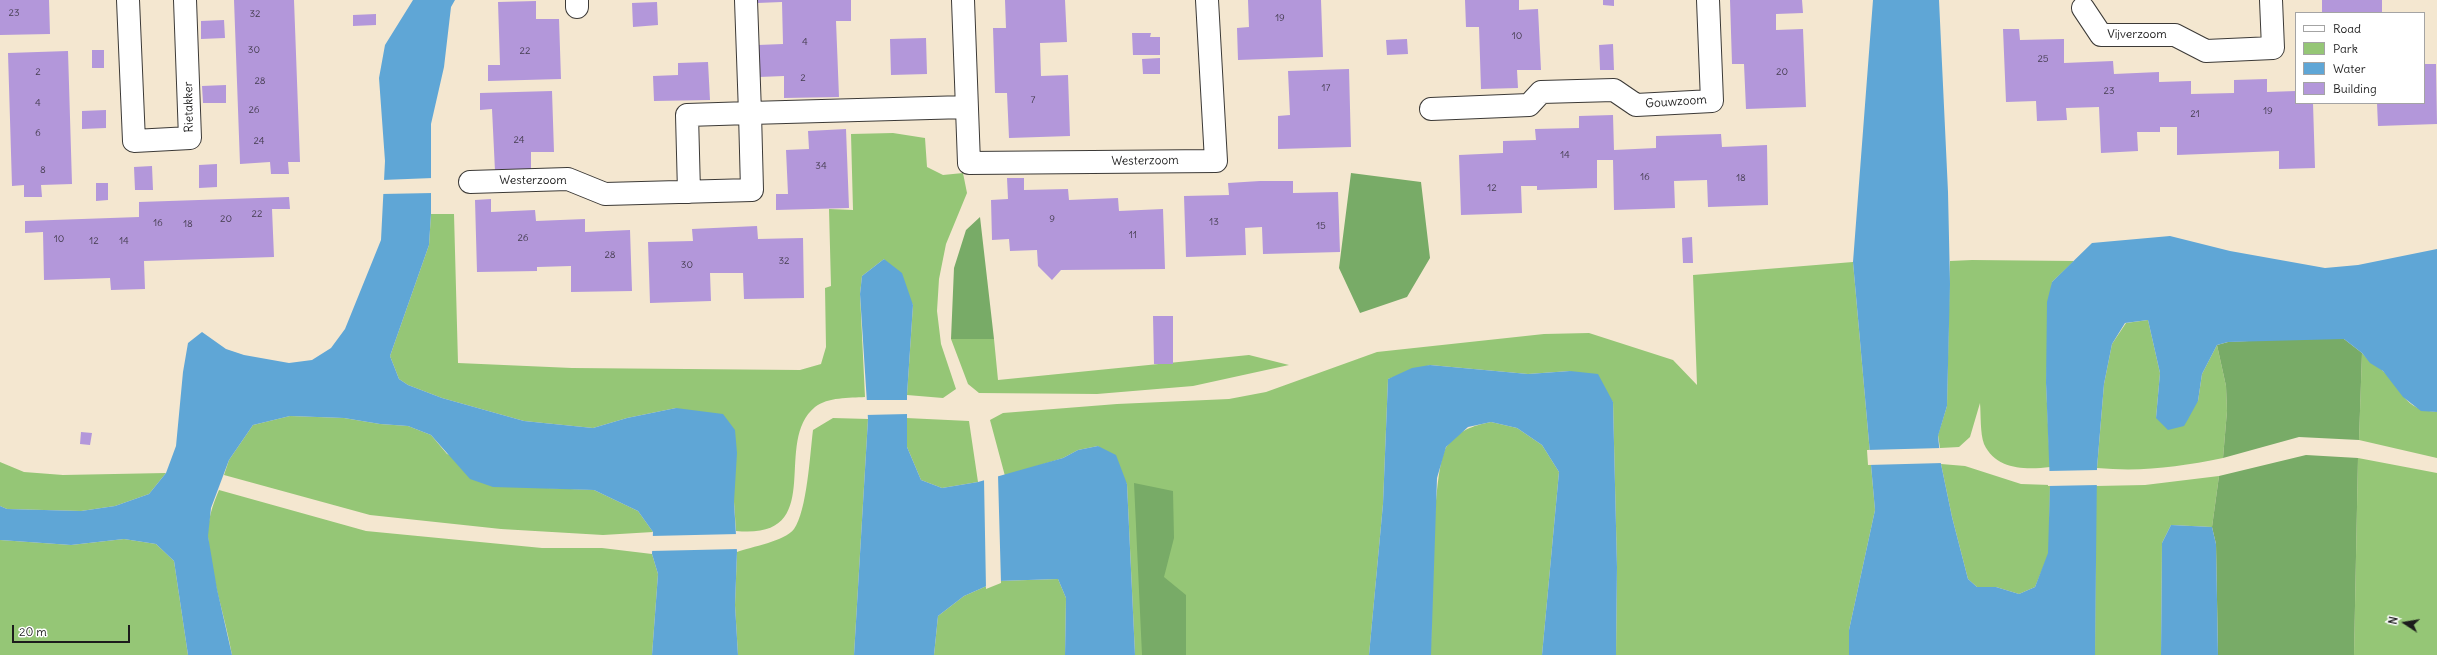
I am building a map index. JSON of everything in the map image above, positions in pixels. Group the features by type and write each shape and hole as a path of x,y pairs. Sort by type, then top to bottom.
{"street":[{"name":"Rietakker","path":"128,0 134,141 190,138 185,0"},
{"name":"Westerzoom","path":"470,182 568,179 605,194 752,190 746,0"},
{"name":"Westerzoom","path":"963,0 969,163 1216,161 1207,0"},
{"name":"Gouwzoom","path":"1431,109 1529,105 1541,92 1614,90 1636,105 1712,101 1708,0"},
{"name":"Vijverzoom","path":"2083,8 2101,35 2175,35 2206,51 2273,48 2271,0"},
{"path":"689,192 687,115 966,107"}],"green space":[{"path":"893,133 925,138 927,167 943,175 963,173 967,193 946,244 939,279 937,311 941,344 956,389 943,398 907,395 913,305 884,259 862,276 860,294 865,397 826,401 815,407 803,423 797,443 794,486 790,505 781,520 764,530 736,531 734,502 676,408 627,418 593,428 524,421 442,398 408,385 399,379 390,356 429,245 431,214 454,214 458,363 572,368 800,370 821,364 826,347 825,288 831,286 829,209 853,210 851,134"},
{"path":"1351,173 1421,182 1430,258 1407,297 1360,313 1339,268"},
{"path":"980,217 994,339 951,339 954,268 966,230"},
{"path":"1950,261 2074,261 2052,282 2046,383 2050,467 2022,468 2012,466 1996,459 1989,453 1984,444 1981,429 1980,403 1970,437 1959,447 1940,448 1938,435 1947,406"},
{"path":"1853,262 1875,510 1849,630 1849,655 1616,655 1617,567 1613,402 1570,371 1528,374 1430,365 1388,379 1383,504 1369,655 1135,655 1127,484 1098,446 1078,450 1063,458 1005,476 990,420 1003,413 1117,404 1229,399 1266,392 1377,352 1544,334 1589,333 1673,360 1697,385 1693,275"},
{"path":"2148,320 2160,373 2156,418 2198,401 2202,374 2217,345 2226,386 2227,411 2223,458 2160,468 2097,468 2104,384 2112,344 2126,323"},
{"path":"951,339 994,339 998,380 1249,355 1289,365 1193,386 1097,394 979,393 968,384"},
{"path":"2290,339 2344,339 2362,353 2359,440 2299,437 2223,458 2227,411 2226,386 2217,345 2228,342"},
{"path":"2362,353 2390,378 2410,403 2425,410 2437,412 2437,458 2359,440"},
{"path":"290,416 344,418 380,424 408,426 431,435 447,454 547,488 594,490 638,511 653,532 603,535 501,529 370,515 224,475 229,460 253,425"},
{"path":"833,418 868,419 854,655 738,655 735,605 737,552 776,540 790,533 794,529 802,509 805,496 813,430"},
{"path":"906,418 969,421 978,482 942,488 921,480 907,447"},
{"path":"1491,422 1517,428 1542,445 1559,472 1542,655 1431,655 1433,546 1438,483 1442,460 1447,446 1461,432 1478,425"},
{"path":"2306,455 2358,458 2354,655 2218,655 2216,544 2212,527 2219,476"},
{"path":"2358,458 2437,473 2437,655 2354,655"},
{"path":"0,462 24,472 63,475 166,473 149,494 115,506 81,511 7,509 0,506"},
{"path":"1941,464 1965,466 2021,484 2050,485 2049,553 2035,587 2019,594 1996,587 1977,587 1968,579 1952,517"},
{"path":"2219,476 2212,527 2171,525 2162,543 2161,655 2095,655 2096,486 2145,485"},
{"path":"1134,483 1173,491 1174,538 1164,577 1186,595 1186,655 1142,655"},
{"path":"219,490 366,531 542,548 602,548 652,554 658,574 652,655 232,655 215,582 208,537 209,519"},
{"path":"124,539 156,544 174,561 188,655 0,655 0,540 71,545"},
{"path":"1058,579 1066,598 1065,655 934,655 938,616 964,596 998,581"}],"water":[{"path":"413,0 455,0 451,7 444,67 431,124 431,214 429,245 390,356 399,379 408,385 442,398 524,421 593,428 627,418 676,408 723,414 735,430 737,453 734,502 737,552 735,605 738,655 652,655 658,574 652,554 653,532 638,511 594,490 493,487 470,479 431,435 408,426 380,424 344,418 290,416 253,425 229,460 211,508 208,536 217,589 232,655 188,655 174,561 156,544 124,539 71,545 0,540 0,506 7,509 81,511 115,506 149,494 166,473 176,446 183,372 188,343 202,332 226,349 244,355 289,363 312,360 331,348 345,329 381,240 385,161 379,78 385,45"},
{"path":"1873,0 1939,0 1948,192 1950,284 1947,406 1938,436 1941,464 1952,517 1968,579 1977,587 1996,587 2019,594 2035,587 2048,553 2050,485 2046,383 2047,302 2052,282 2092,243 2170,236 2230,251 2325,268 2358,265 2437,249 2437,412 2421,411 2403,397 2383,371 2370,363 2362,353 2344,339 2228,342 2217,345 2202,374 2198,401 2184,426 2168,430 2156,418 2160,373 2148,320 2125,323 2112,344 2104,384 2097,468 2095,655 1849,655 1849,630 1875,510 1853,262"},
{"path":"884,259 902,273 913,305 907,395 907,447 921,480 942,488 978,482 1063,458 1078,450 1098,446 1116,455 1127,484 1135,655 1065,655 1066,598 1058,579 998,581 964,596 938,616 934,655 854,655 868,419 860,294 862,276"},
{"path":"1430,365 1528,374 1570,371 1598,374 1613,402 1617,567 1616,655 1542,655 1559,472 1542,445 1517,428 1491,422 1468,427 1446,447 1437,478 1431,655 1369,655 1383,504 1388,379 1412,368"},
{"path":"2171,525 2212,527 2216,544 2218,655 2161,655 2162,543"}],"pier":[{"path":"433,178 433,193 381,194 382,180"},
{"path":"863,400 909,400 908,414 865,415"},
{"path":"1942,448 1943,463 1868,465 1867,450"},
{"path":"2099,470 2098,485 2048,486 2048,471"},
{"path":"998,475 1001,583 986,589 984,479"},
{"path":"738,534 739,549 650,551 651,536"}],"building":[{"path":"0,0 49,0 50,34 0,35"},
{"path":"234,0 294,0 300,162 288,162 289,174 271,174 270,162 240,164"},
{"path":"757,0 851,0 851,21 836,21 839,97 784,98 784,76 759,77 758,45 783,44 782,2 757,3"},
{"path":"1005,0 1065,0 1067,42 1040,43 1041,76 1068,75 1070,136 1009,138 1007,93 995,93 993,28 1006,28"},
{"path":"1248,0 1321,0 1323,57 1238,60 1237,28 1249,27"},
{"path":"1465,0 1519,0 1519,10 1538,9 1541,70 1517,70 1518,88 1481,89 1479,27 1466,27"},
{"path":"1603,0 1614,0 1614,6 1603,5"},
{"path":"1730,0 1802,0 1803,13 1776,14 1776,30 1803,29 1806,107 1746,109 1744,64 1732,64"},
{"path":"2322,0 2382,0 2382,12 2322,12"},
{"path":"536,1 536,19 559,19 561,79 488,81 488,65 500,65 498,2"},
{"path":"657,2 658,25 633,27 632,3"},
{"path":"376,14 376,25 353,26 353,15"},
{"path":"224,20 225,38 201,39 201,21"},
{"path":"2003,29 2019,29 2020,40 2064,39 2064,63 2113,61 2114,74 2159,72 2159,82 2191,81 2191,94 2234,93 2234,80 2267,79 2267,92 2295,91 2295,104 2313,104 2315,168 2279,169 2279,151 2177,155 2177,127 2160,127 2160,132 2137,132 2138,151 2101,153 2099,107 2066,108 2067,120 2037,121 2036,101 2006,102"},
{"path":"1132,33 1151,33 1150,37 1160,37 1160,55 1133,55"},
{"path":"926,38 927,74 891,75 890,39"},
{"path":"1407,39 1408,54 1387,55 1386,40"},
{"path":"1613,44 1614,70 1600,70 1599,45"},
{"path":"92,50 104,50 104,68 92,68"},
{"path":"68,51 72,184 41,185 42,197 24,197 24,185 12,186 8,53"},
{"path":"1160,58 1160,74 1143,74 1142,59"},
{"path":"708,62 710,100 654,101 653,76 678,75 678,63"},
{"path":"2425,64 2436,64 2437,124 2378,126 2377,104 2425,104"},
{"path":"1349,69 1351,147 1278,149 1278,116 1290,115 1288,71"},
{"path":"226,85 226,103 203,103 202,86"},
{"path":"552,91 554,152 531,152 531,170 495,171 492,109 480,110 480,93"},
{"path":"106,110 106,128 82,129 82,111"},
{"path":"1613,115 1614,150 1656,148 1656,136 1721,134 1722,147 1767,145 1768,205 1708,207 1707,180 1674,181 1675,208 1614,210 1613,160 1597,160 1597,188 1537,190 1537,186 1521,186 1522,213 1461,215 1459,155 1503,153 1503,141 1536,140 1535,129 1579,128 1579,116"},
{"path":"846,129 849,208 776,210 776,194 788,194 786,150 809,149 808,131"},
{"path":"217,164 217,187 199,188 199,165"},
{"path":"152,166 153,190 135,190 134,167"},
{"path":"1007,178 1024,178 1024,190 1068,189 1069,200 1118,198 1119,211 1163,209 1165,269 1061,270 1052,280 1038,266 1037,250 1010,251 1009,239 992,240 991,200 1008,199"},
{"path":"1293,181 1293,193 1338,192 1340,252 1263,254 1262,227 1245,228 1246,255 1186,257 1184,196 1229,195 1228,183"},
{"path":"96,183 108,183 108,200 96,201"},
{"path":"289,197 290,209 272,209 274,257 144,261 145,289 111,290 110,278 44,280 43,232 25,233 25,221 139,217 139,202"},
{"path":"491,199 491,212 535,210 536,221 585,219 585,232 630,230 632,291 571,292 571,266 537,267 537,271 477,272 475,200"},
{"path":"757,226 758,239 803,238 804,298 744,299 743,273 710,273 711,301 650,303 648,242 693,241 692,229"},
{"path":"1692,237 1693,263 1683,263 1682,238"},
{"path":"1153,316 1173,316 1173,364 1154,364"},
{"path":"81,432 92,433 90,445 80,444"}]}
